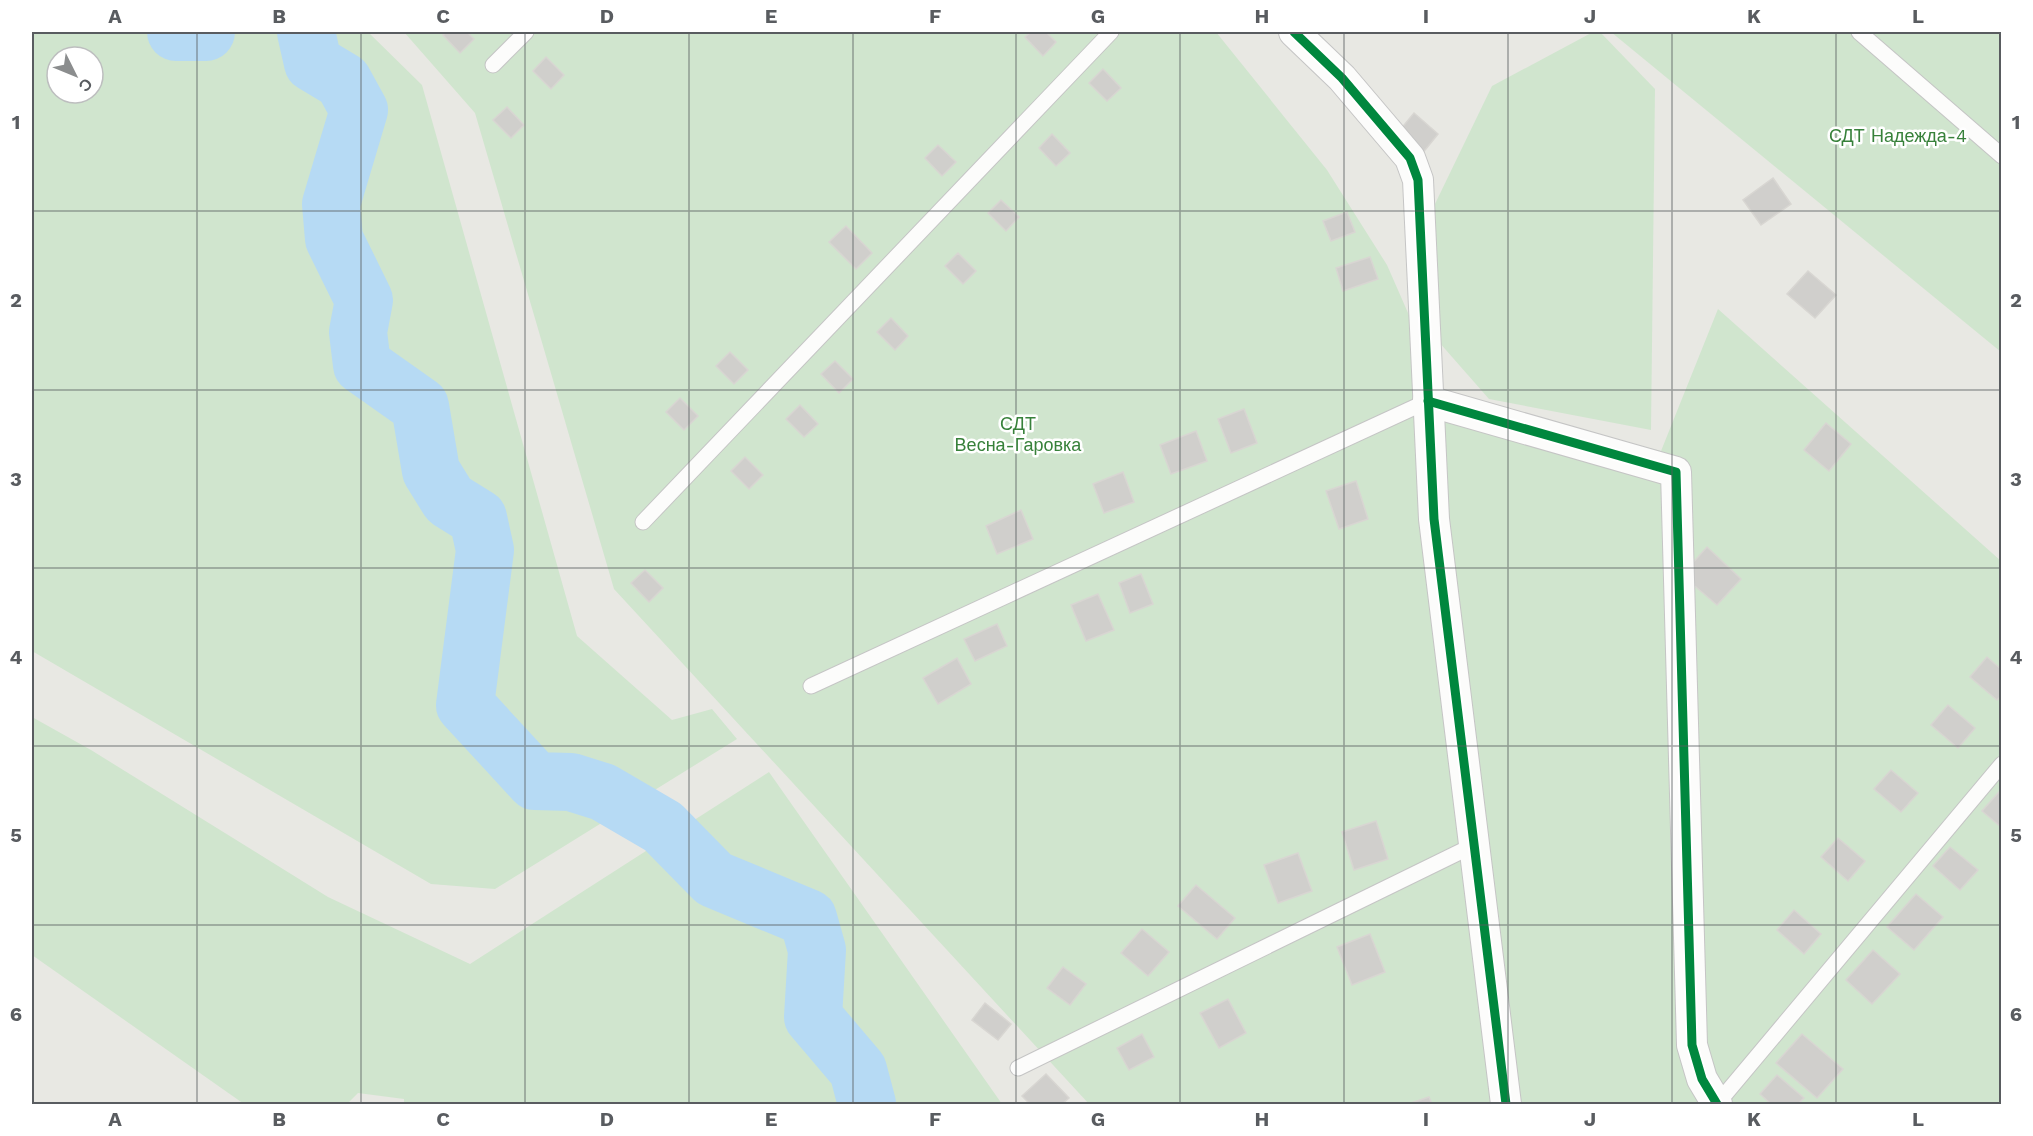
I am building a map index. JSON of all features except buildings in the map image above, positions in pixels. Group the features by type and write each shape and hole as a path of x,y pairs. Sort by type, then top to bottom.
{"street":[{"path":"1294,32 1342,78 1410,158 1418,180 1434,519 1506,1104"},
{"path":"1428,401 1676,472 1692,1045 1702,1079 1717,1104"}],"lane":[{"path":"493,65 526,32"},
{"path":"643,522 1110,32"},
{"path":"1858,32 2001,156"},
{"path":"811,686 1428,401"},
{"path":"1717,1104 2001,764"},
{"path":"1018,1068 1474,845"}],"green space":[{"path":"32,32 368,32 422,85 577,636 672,720 712,709 737,739 495,889 431,884 32,651"},
{"name":"СДТ Весна-Гаровка","path":"404,32 1216,32 1327,170 1387,265 1444,395 1661,451 1718,309 2001,561 2001,1104 1089,1104 614,589 475,113"},
{"path":"1593,32 1600,32 1655,89 1651,430 1489,399 1431,333 1434,206 1492,86"},
{"name":"СДТ Надежда-4","path":"1611,32 2001,32 2001,352"},
{"path":"32,717 91,750 328,897 470,964 769,772 1002,1104 404,1104 404,1099 358,1093 347,1104 244,1104 32,955"}],"waterway":[{"path":"176,32 206,32"},
{"path":"306,32 313,63 343,81 359,110 331,204 334,239 364,300 358,332 362,365 420,406 431,471 449,500 478,518 485,550 465,705 535,781 571,782 603,792 663,827 714,879 808,918 817,950 813,1017 858,1070 867,1104"}],"cycle path":[{"path":"1294,32 1342,78 1410,158 1418,180 1434,519 1506,1104"},
{"path":"1428,401 1676,472 1692,1045 1702,1079 1717,1104"}]}
